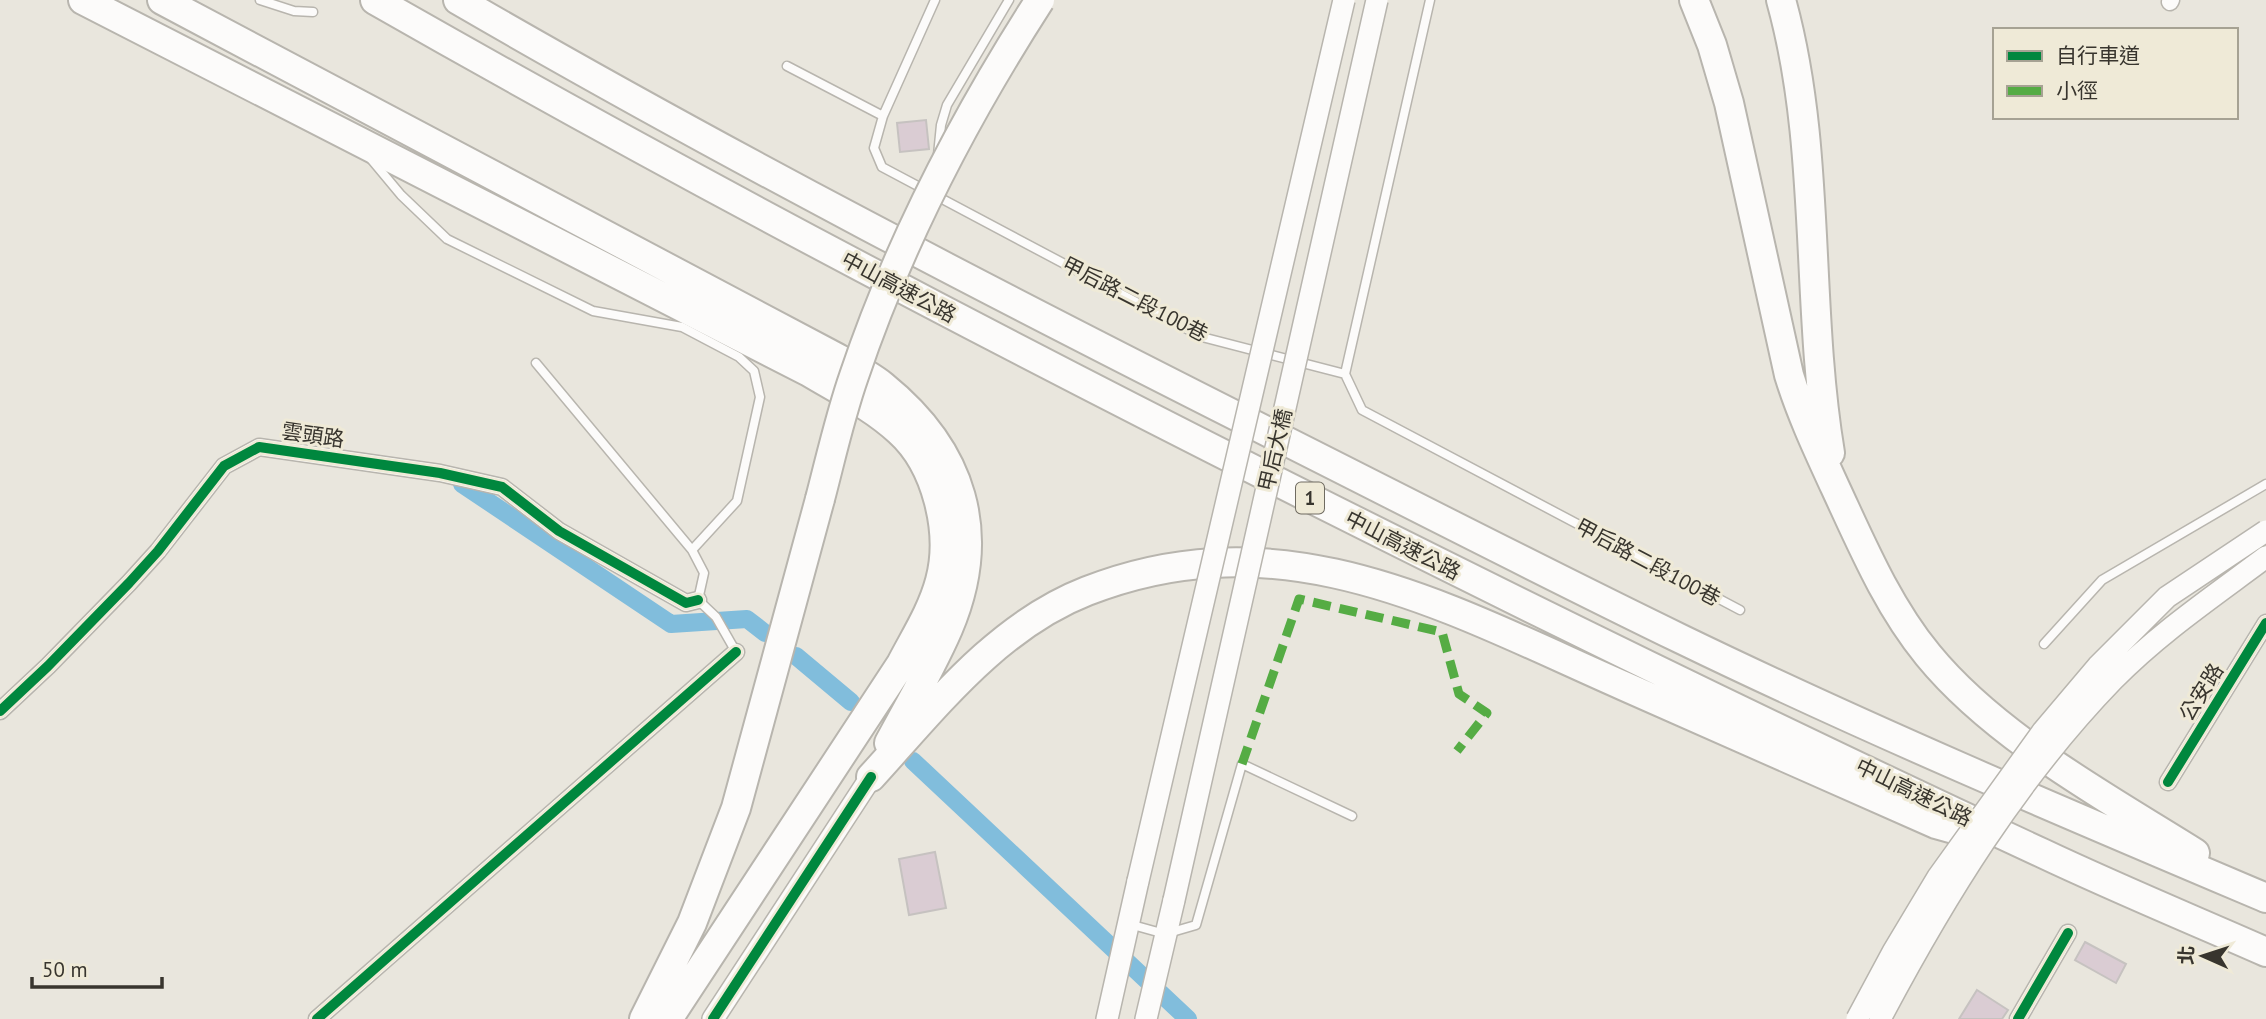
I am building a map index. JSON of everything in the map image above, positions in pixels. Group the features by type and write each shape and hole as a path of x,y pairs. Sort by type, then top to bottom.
{"highway":[{"path":"83,0 358,139 820,379 876,412 901,432 917,452 932,481 942,514 944,547 941,580 928,614 901,664 668,1019"},
{"path":"162,0 828,352 880,384 920,421 937,441 960,491 966,514 968,543 964,573 948,629 872,777"},
{"name":"中山高速公路","path":"376,0 583,118 871,273 1504,596 2045,855 2266,952"},
{"name":"中山高速公路","path":"457,0 598,82 874,229 1192,394 1672,634 2041,804 2266,898"},
{"path":"644,1019 692,923 736,808 854,374 895,267 934,186 999,66 1040,0"},
{"path":"1693,0 1712,45 1729,103 1789,375 1800,409 1865,553 1905,621 1927,654 1980,707 2064,772 2266,898"},
{"path":"1781,0 1792,38 1801,92 1808,160 1818,352 1835,487"},
{"path":"872,777 965,674 1004,640 1039,616 1087,591 1153,571 1218,561 1261,561 1306,566 1339,574 1443,606 1936,824 2045,855"}],"main road":[{"name":"甲后大橋","path":"1107,1019 1344,0"},
{"name":"甲后大橋","path":"1146,1019 1377,0"},
{"path":"1857,1019 1938,877 2043,731 2098,666 2167,597 2266,531"},
{"path":"1880,1019 1952,889 2003,814 2057,744 2114,679 2177,623 2266,557"},
{"path":"713,1019 872,777"}],"street":[{"name":"雲頭路","path":"0,710 48,666 129,583 158,551 224,466 258,447 440,473 502,487 559,531 685,603 698,600"},
{"name":"公安路","path":"2168,782 2266,623"},
{"path":"317,1019 736,652"},
{"path":"2018,1019 2068,933"}],"lane":[{"path":"260,0 294,11 313,12"},
{"name":"甲后路二段100巷","path":"935,0 883,116 874,148 881,167 934,186 1202,337 1345,374 1362,410 1740,610"},
{"path":"934,186 941,125 947,105 1009,0"},
{"path":"1345,374 1430,0"},
{"path":"787,66 883,116"},
{"path":"358,139 377,168 401,195 447,239 593,311 682,327 739,356 754,371 760,397 737,501 692,550"},
{"path":"537,363 692,550 704,573 698,600"},
{"path":"2044,645 2102,580 2266,484"},
{"name":"雲頭路","path":"698,600 716,617 736,652"},
{"path":"1129,924 1165,934 1196,925 1242,764 1352,816"}],"building":[{"path":"926,120 929,149 900,152 897,123"},
{"path":"935,852 946,908 909,915 899,859"},
{"path":"2085,942 2126,964 2116,983 2075,960"},
{"path":"1977,990 2008,1010 2002,1019 1959,1019"}],"waterway":[{"path":"462,484 671,624 747,619 765,633"},
{"path":"796,656 851,702"},
{"path":"913,761 1188,1019"}],"marked path":[{"path":"1242,764 1299,599 1442,632 1459,694 1487,713 1457,751"}],"cycle path":[{"path":"0,711 129,583 158,551 224,466 259,447 440,473 502,487 559,531 686,603 698,600"},
{"path":"2168,782 2266,623"},
{"path":"317,1019 736,652"},
{"path":"713,1019 871,777"},
{"path":"2018,1019 2068,933"}]}
